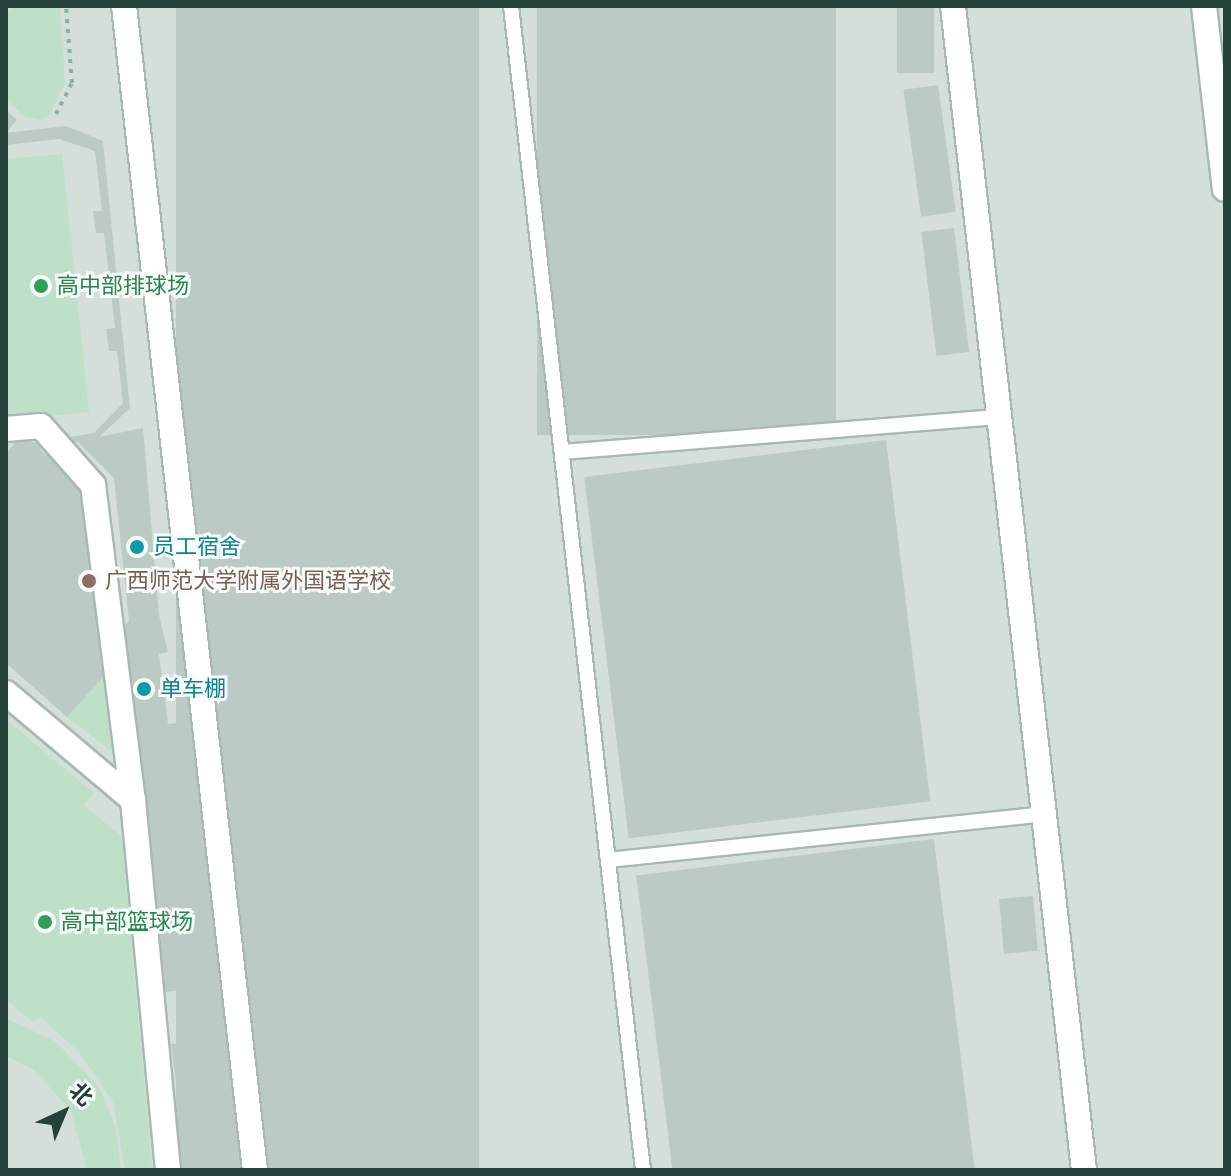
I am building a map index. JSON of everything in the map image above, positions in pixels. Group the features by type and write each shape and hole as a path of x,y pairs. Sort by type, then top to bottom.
{"street":[{"path":"124,6 255,1170"},
{"path":"953,6 1084,1170"},
{"path":"1204,6 1225,189"},
{"path":"6,429 41,426 93,485 133,800 168,1170"},
{"path":"6,693 133,800"}],"lane":[{"path":"511,6 643,1170"},
{"path":"563,452 1000,417"},
{"path":"608,860 1044,814"}],"path":[{"path":"56,114 72,83 66,6"}],"shaded area":[{"path":"6,6 1225,6 1225,1170 6,1170"}],"green space":[{"path":"13,6 60,6 65,83 49,115 40,120 26,117 6,100 6,14"},
{"name":"高中部排球场","path":"62,154 89,412 6,421 6,159"},
{"path":"110,669 118,749 111,751 67,717"},
{"name":"高中部篮球场","path":"6,719 94,793 84,805 122,837 152,1170 125,1170 113,1102 79,1052 40,1017 34,1023 6,1000"},
{"path":"6,1018 56,1042 99,1087 116,1128 121,1170 87,1170 71,1111 34,1070 6,1056"}],"building":[{"path":"176,6 479,6 479,1170 176,1170"},
{"path":"537,6 836,6 836,435 537,435"},
{"path":"897,6 934,6 934,73 897,73"},
{"path":"938,85 956,212 921,217 903,90"},
{"path":"6,110 17,120 6,133"},
{"path":"66,126 103,141 130,408 99,437 143,428 159,615 168,652 159,654 168,724 179,723 209,987 164,992 135,728 118,631 129,621 114,478 78,442 39,449 89,492 110,669 67,717 6,663 6,453 23,434 34,443 94,433 123,403 117,351 109,351 106,329 115,328 104,233 96,233 93,211 102,211 95,151 59,139 6,145 6,133"},
{"path":"954,228 969,352 936,356 921,232"},
{"path":"886,440 930,801 629,838 584,477"},
{"path":"934,839 975,1170 672,1170 636,876"},
{"path":"1033,896 1038,951 1004,954 999,899"},
{"path":"214,1039 230,1170 187,1170 171,1044"}],"place":[{"name":"高中部排球场","path":"41,286"},
{"name":"员工宿舍","path":"137,547"},
{"name":"广西师范大学附属外国语学校","path":"89,581"},
{"name":"单车棚","path":"144,689"},
{"name":"高中部篮球场","path":"45,922"}]}
